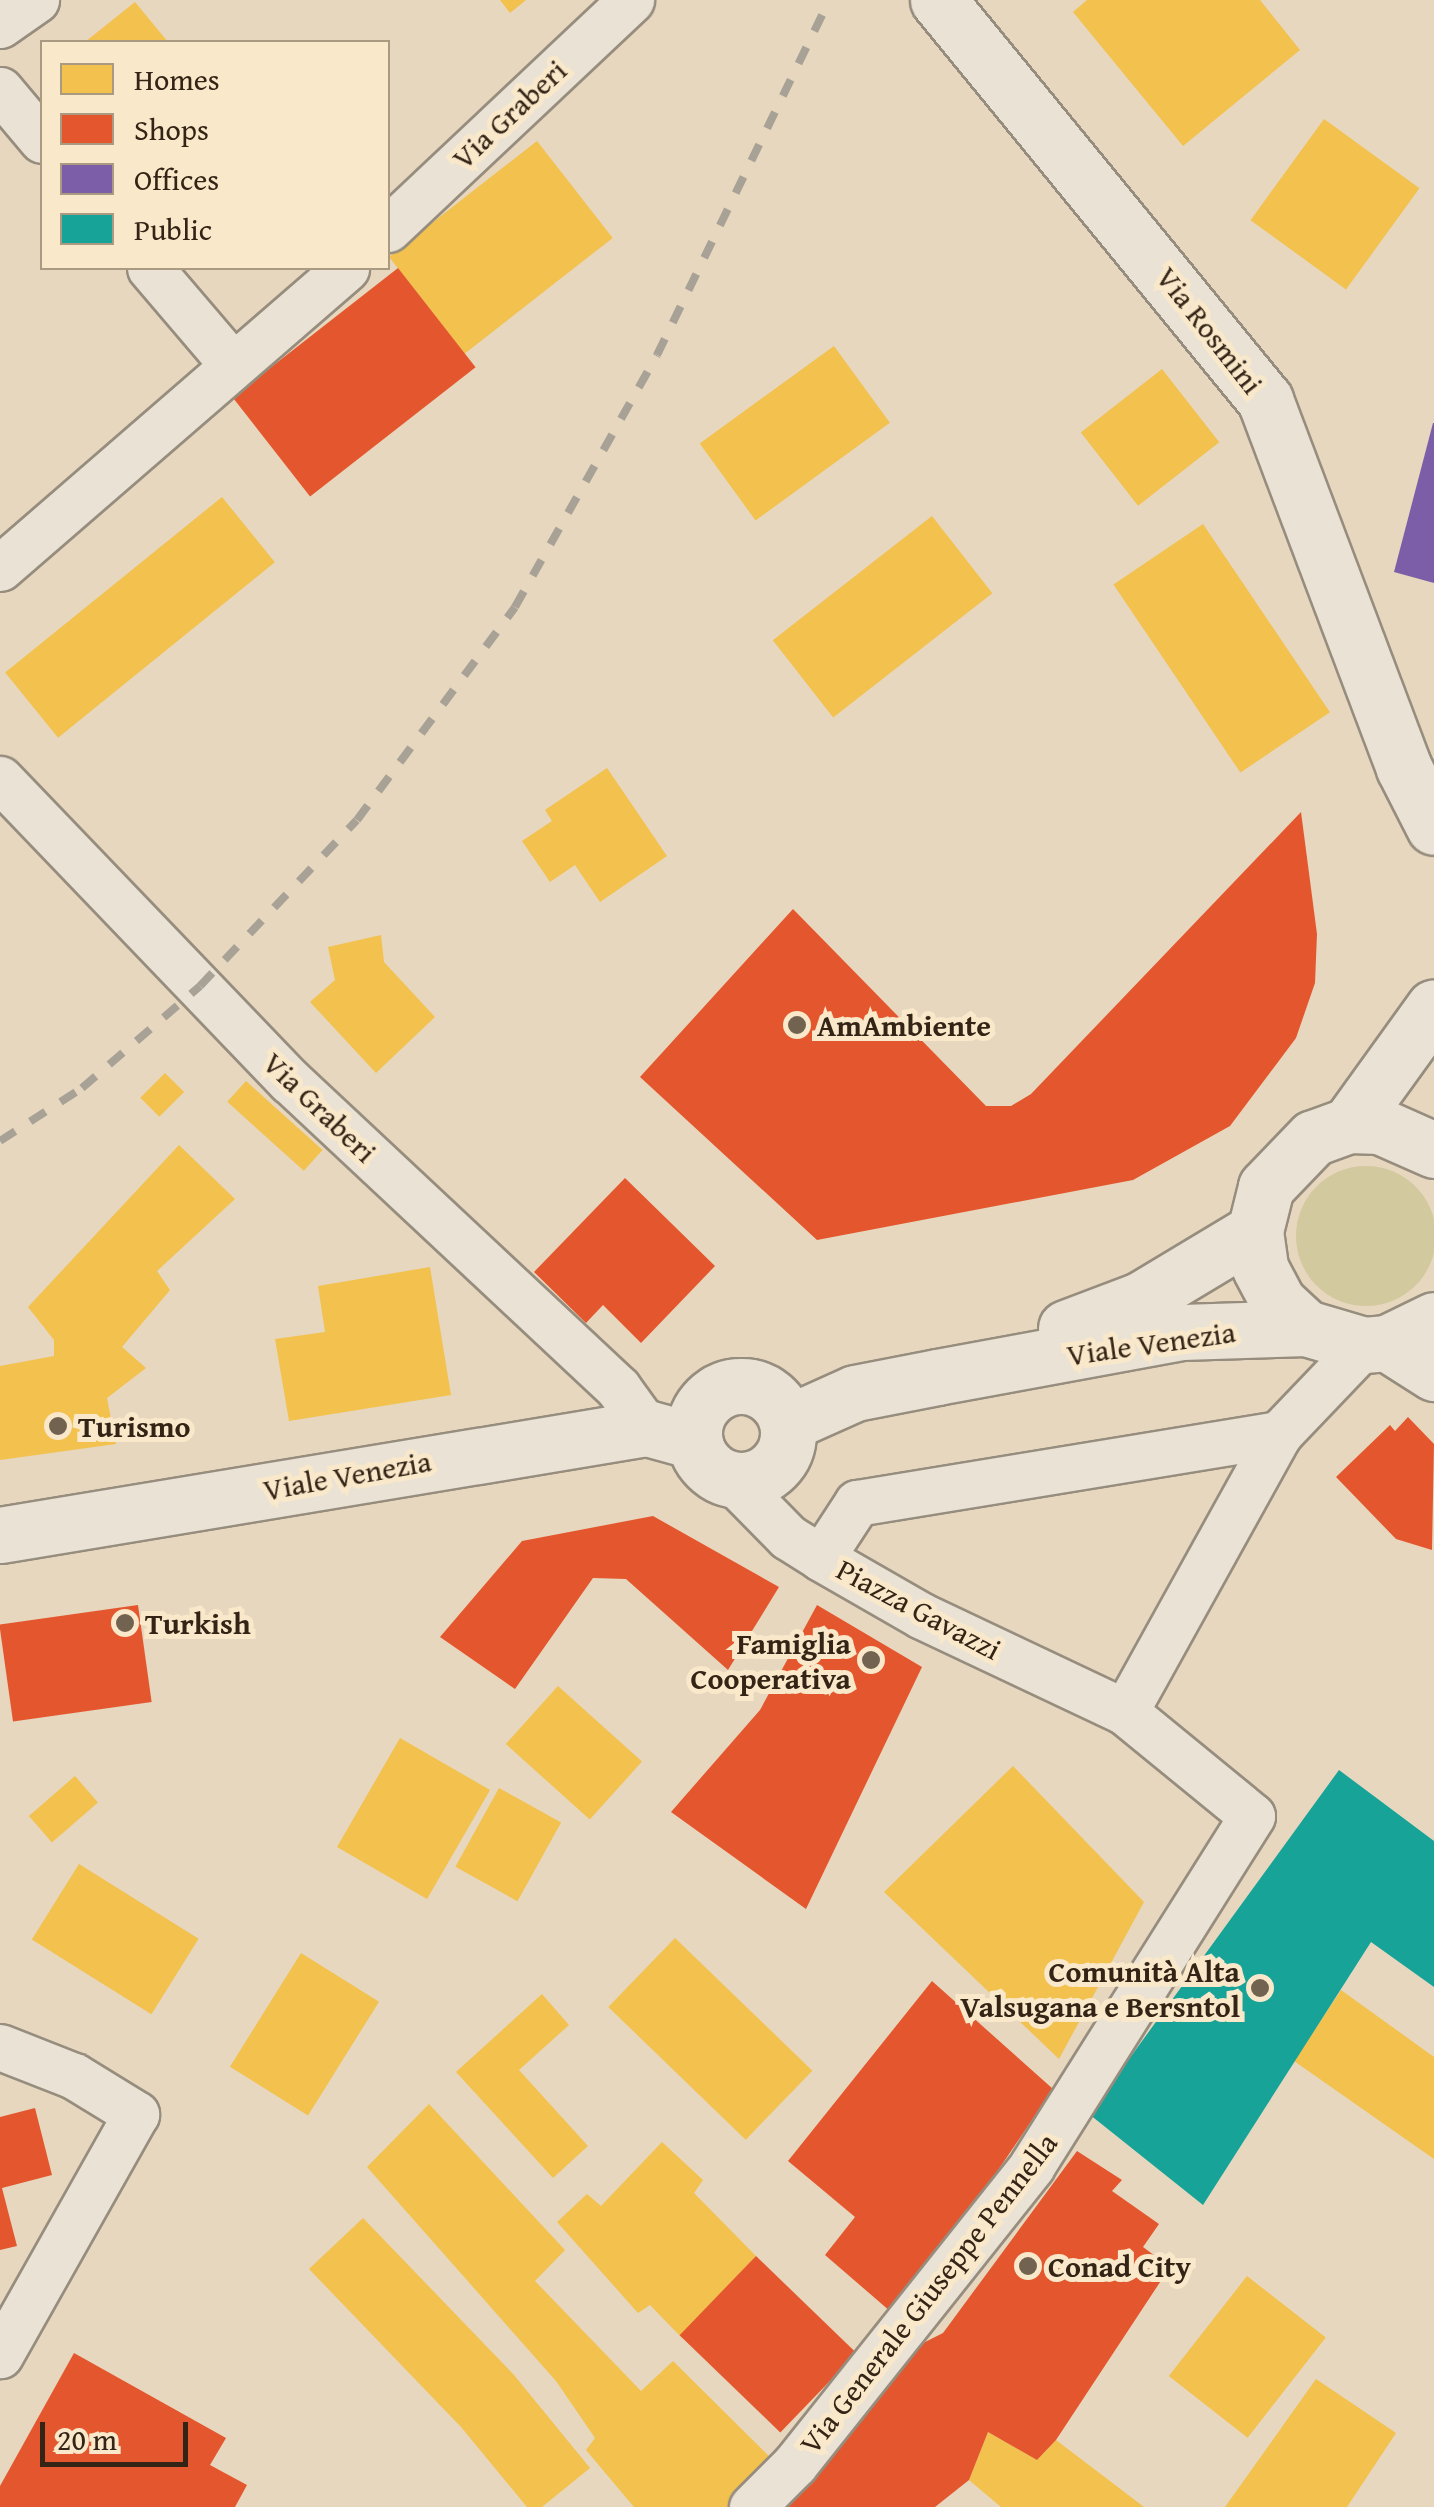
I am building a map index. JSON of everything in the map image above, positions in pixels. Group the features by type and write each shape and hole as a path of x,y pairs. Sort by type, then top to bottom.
{"main road":[{"name":"Via Rosmini","path":"938,0 1266,400 1404,768 1434,827"},
{"path":"1349,1126 1434,1007"},
{"path":"1434,1150 1395,1130 1349,1126 1313,1138 1278,1167 1262,1198 1255,1231 1260,1268 1278,1302 1306,1328 1395,1336 1434,1372"},
{"name":"Viale Venezia","path":"938,1377 1140,1300 1255,1231"},
{"name":"Viale Venezia","path":"0,1535 691,1449 762,1476 784,1454 788,1423 855,1393 1182,1332 1306,1328"},
{"path":"691,1449 700,1409 724,1389 757,1388 771,1396 788,1423"}],"street":[{"path":"0,25 36,0"},
{"name":"Via Graberi","path":"390,227 632,0"},
{"path":"0,90 40,138"},
{"path":"152,270 231,363"},
{"path":"0,568 231,363 344,270"},
{"name":"Via Graberi","path":"0,779 290,1080 618,1388 691,1449"},
{"path":"1125,1712 1278,1434 1395,1336"},
{"path":"821,1558 857,1503 1278,1434"},
{"name":"Piazza Gavazzi","path":"691,1449 788,1537 922,1616 1125,1712 1252,1816"},
{"name":"Via Generale Giuseppe Pennella","path":"752,2507 795,2464 1032,2166 1252,1816"},
{"path":"0,2047 74,2076 136,2114 0,2356"}],"shaded area":[{"path":"1366,1166 1393,1171 1416,1186 1431,1209 1435,1250 1431,1263 1416,1286 1393,1301 1366,1306 1339,1301 1316,1286 1301,1263 1296,1236 1301,1209 1316,1186 1339,1171"}],"building: Homes":[{"path":"500,0 526,0 510,13"},
{"path":"1087,0 1260,0 1300,50 1183,146 1073,12"},
{"path":"135,2 166,40 88,40"},
{"path":"1324,119 1419,188 1346,289 1251,220"},
{"path":"537,141 613,238 465,354 390,256"},
{"path":"834,346 890,423 756,520 700,444"},
{"path":"1162,369 1219,442 1138,506 1081,432"},
{"path":"222,497 275,562 58,738 5,673"},
{"path":"932,516 992,593 833,718 773,640"},
{"path":"1203,524 1330,712 1240,773 1113,584"},
{"path":"607,768 667,856 600,902 575,865 550,882 522,841 552,821 545,810"},
{"path":"381,935 384,962 435,1017 376,1073 310,1002 335,980 328,947"},
{"path":"165,1073 184,1092 159,1117 140,1098"},
{"path":"246,1081 323,1150 304,1171 227,1102"},
{"path":"179,1145 235,1199 157,1271 170,1290 122,1347 146,1368 107,1398 116,1444 0,1460 0,1366 54,1356 54,1340 28,1307"},
{"path":"430,1267 451,1395 289,1421 275,1339 325,1332 318,1286"},
{"path":"558,1686 642,1762 590,1820 506,1744"},
{"path":"400,1738 490,1790 427,1899 337,1847"},
{"path":"1013,1766 1144,1902 1059,2059 884,1892"},
{"path":"75,1776 98,1802 52,1842 29,1816"},
{"path":"499,1788 561,1822 517,1901 455,1867"},
{"path":"79,1864 199,1939 151,2014 32,1939"},
{"path":"675,1938 812,2071 746,2140 608,2007"},
{"path":"301,1953 379,2002 308,2115 230,2067"},
{"path":"1341,1990 1434,2057 1434,2159 1294,2061"},
{"path":"542,1994 569,2025 519,2070 588,2146 553,2178 456,2072"},
{"path":"429,2104 565,2250 535,2281 641,2391 673,2361 777,2464 733,2507 634,2507 586,2450 595,2438 556,2381 367,2167"},
{"path":"662,2142 703,2180 694,2193 756,2256 682,2338 650,2305 638,2313 557,2222 587,2194 601,2206"},
{"path":"363,2218 514,2375 590,2468 542,2507 527,2507 461,2427 309,2269"},
{"path":"1247,2276 1326,2338 1248,2438 1169,2376"},
{"path":"1316,2379 1396,2433 1347,2507 1225,2507"},
{"path":"988,2432 1037,2460 1056,2440 1144,2507 1001,2507 969,2480"}],"building: Shops":[{"path":"398,268 476,367 310,497 233,397"},
{"name":"AmAmbiente","path":"1301,812 1317,934 1315,983 1296,1038 1230,1126 1133,1180 817,1240 640,1077 793,909 986,1106 1011,1106 1031,1094"},
{"path":"625,1178 715,1266 641,1343 603,1305 586,1323 534,1272"},
{"path":"1408,1417 1434,1444 1432,1550 1396,1539 1336,1477 1390,1425 1395,1431"},
{"path":"653,1516 779,1587 728,1670 626,1579 593,1578 515,1689 440,1637 522,1541"},
{"path":"138,1605 152,1702 13,1722 0,1624"},
{"path":"817,1605 922,1667 806,1909 671,1812 760,1710"},
{"path":"932,1981 1053,2089 898,2318 825,2255 855,2217 788,2161"},
{"path":"35,2108 52,2175 2,2188 17,2246 0,2250 0,2117"},
{"path":"1077,2151 1122,2180 1112,2191 1159,2224 1143,2247 1170,2267 1056,2440 1037,2460 988,2432 969,2480 935,2507 774,2507 919,2345 943,2333"},
{"path":"756,2256 857,2353 780,2432 680,2335"},
{"path":"74,2353 226,2438 210,2465 247,2485 235,2507 0,2507 0,2486"}],"building: Offices":[{"path":"1434,423 1434,583 1394,572"}],"building: Public":[{"name":"Comunità Alta Valsugana e Bersntol","path":"1339,1770 1434,1841 1434,1987 1371,1942 1203,2205 1089,2114"}],"railway":[{"path":"0,1141 82,1088 200,986 357,820 515,607 657,355 829,0"}],"place":[{"name":"AmAmbiente","path":"797,1025"},
{"name":"Turismo","path":"58,1426"},
{"name":"Turkish","path":"125,1623"},
{"name":"Famiglia Cooperativa","path":"871,1660"},
{"name":"Comunità Alta Valsugana e Bersntol","path":"1260,1988"},
{"name":"Conad City","path":"1028,2266"}]}
